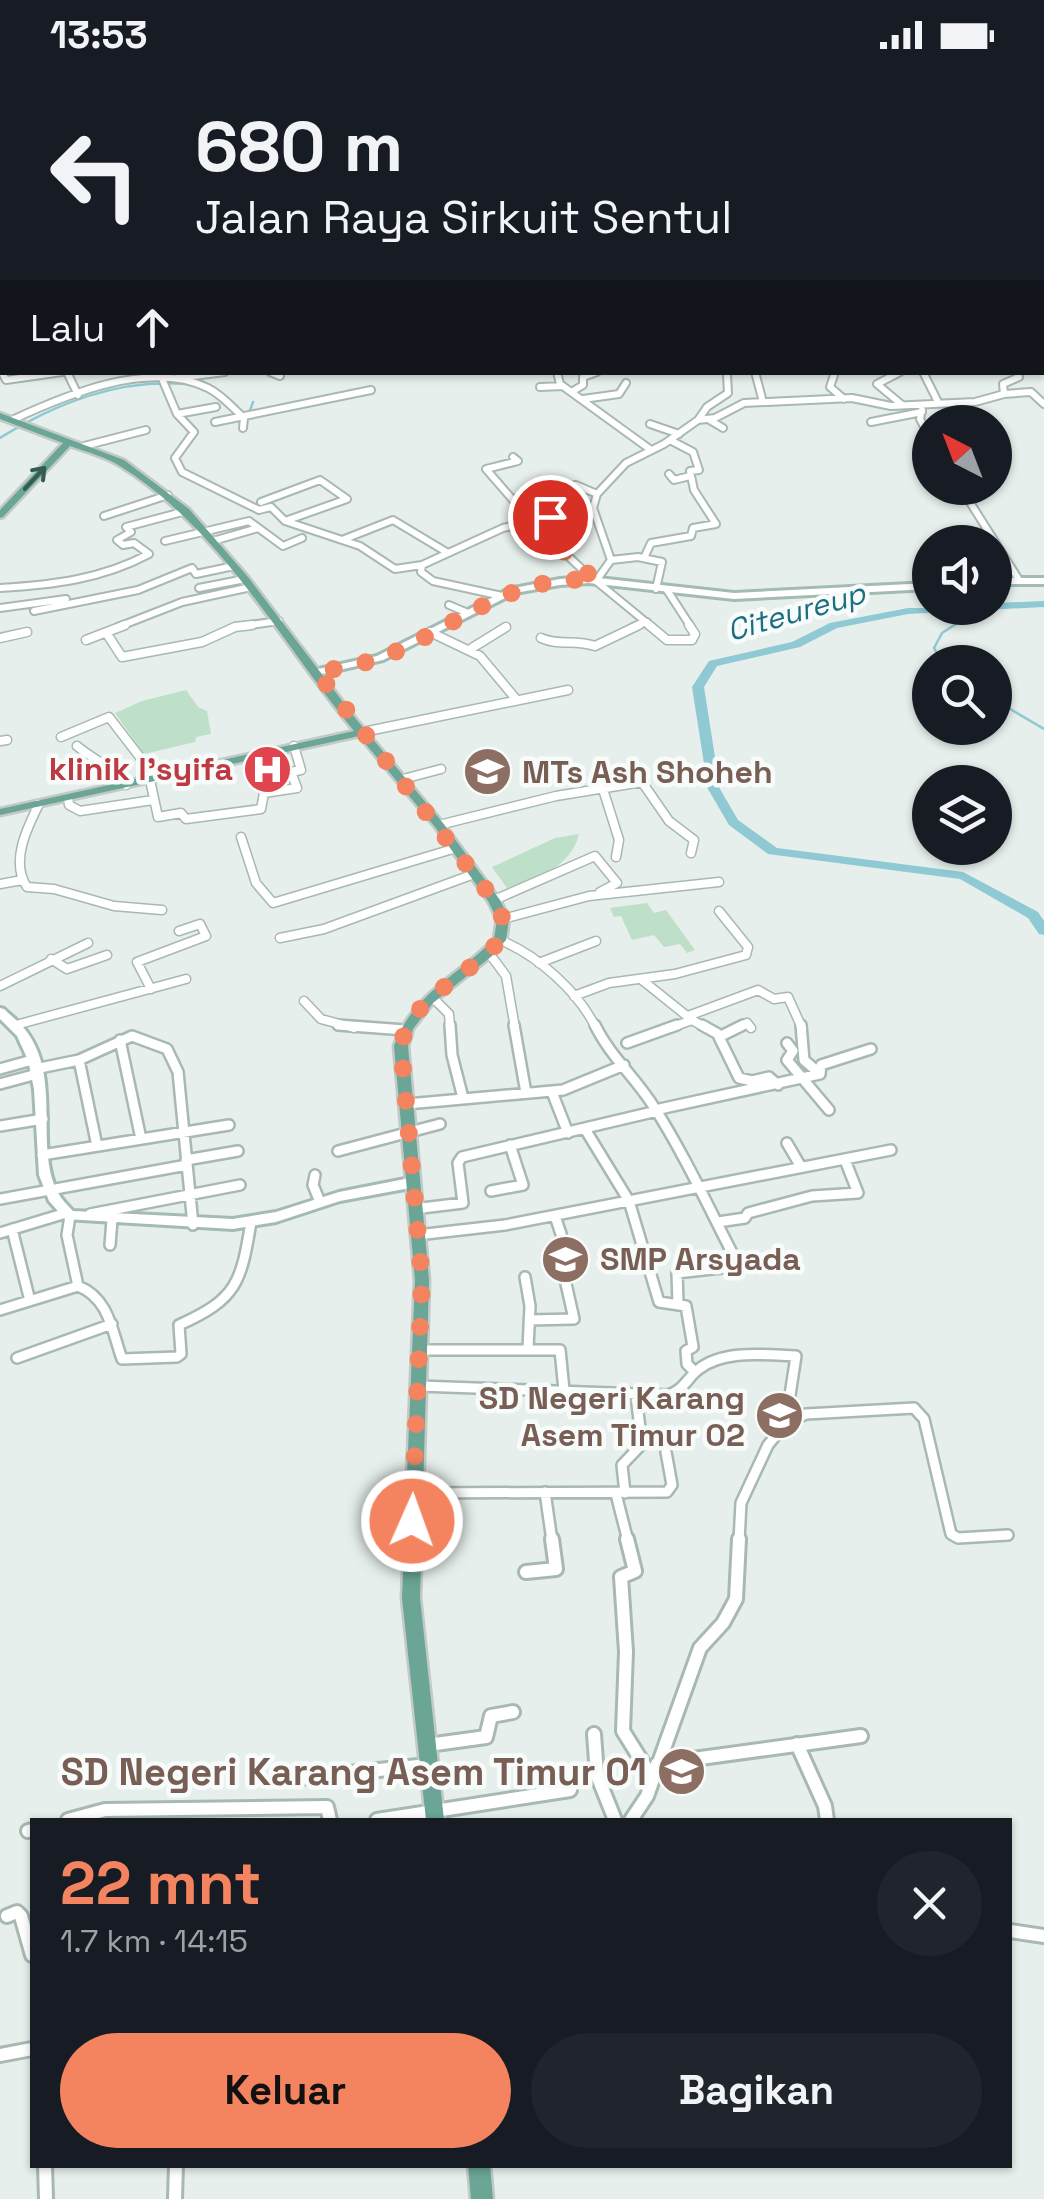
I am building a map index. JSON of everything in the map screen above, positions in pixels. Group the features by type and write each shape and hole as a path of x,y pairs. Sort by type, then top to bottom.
{"main road":[{"path":"6,419 84,446 132,468 186,511 279,621 439,825 494,900 503,919 500,940 489,953 433,998 405,1030 401,1055 422,1280 411,1598 435,1816"},
{"path":"0,515 70,441"},
{"path":"317,672 380,658 502,596 560,582 597,580 764,596 912,587"},
{"path":"1012,581 1044,580"},
{"path":"0,812 294,746 358,726"},
{"path":"5,1018 35,1068 43,1119 42,1156 50,1188 68,1214 193,1225 250,1222 410,1182"},
{"path":"479,2168 482,2199"}],"street":[{"path":"66,375 78,394"},
{"path":"6,419 114,384 205,375"},
{"path":"557,375 558,382 594,412 618,424 651,450"},
{"path":"573,391 589,375"},
{"path":"611,560 593,508 597,494 626,463 679,434 728,393 727,375"},
{"path":"756,375 763,402"},
{"path":"834,375 830,386 844,399"},
{"path":"895,375 877,385 901,404"},
{"path":"924,375 938,402"},
{"path":"1004,394 1004,384 1018,375"},
{"path":"4,376 10,388"},
{"path":"165,381 177,414 194,432 175,458 182,472 259,510 271,507 285,522 369,550 394,569 422,565 496,530 593,508"},
{"path":"165,381 206,387 244,419 243,428"},
{"path":"583,400 619,394 626,384"},
{"path":"540,387 563,386"},
{"path":"215,422 370,390"},
{"path":"698,420 737,405 763,402 975,402 1031,392 1044,404"},
{"path":"177,414 216,407"},
{"path":"872,422 912,414"},
{"path":"708,419 723,428"},
{"path":"650,424 679,434"},
{"path":"84,446 101,438 146,430"},
{"path":"644,558 650,543 691,536 693,528 716,524 699,500 690,476 690,470 698,470 693,452 670,440"},
{"path":"513,457 518,461 486,469 531,521 670,642 696,638 661,589 662,562 644,558 611,560"},
{"path":"670,474 674,480 690,476"},
{"path":"261,502 320,480 347,499 285,522"},
{"path":"514,499 576,485 597,494"},
{"path":"104,516 168,495"},
{"path":"554,504 562,514"},
{"path":"972,505 1019,580"},
{"path":"0,588 50,586 128,566 149,554 134,544 124,545 117,540 131,532 126,527 186,511"},
{"path":"342,540 392,520 448,552"},
{"path":"165,541 245,522 283,546 302,538"},
{"path":"318,534 329,526"},
{"path":"213,541 258,528"},
{"path":"597,580 611,560"},
{"path":"422,565 421,572 434,581 502,596"},
{"path":"34,611 138,590 192,568 196,574 234,566"},
{"path":"198,588 248,583"},
{"path":"86,640 182,602 248,583"},
{"path":"0,608 80,600"},
{"path":"449,606 468,613"},
{"path":"107,634 122,657 202,642 234,627 279,621"},
{"path":"541,638 551,643 576,638 596,646 614,639 626,627 647,622"},
{"path":"472,648 506,627"},
{"path":"0,638 27,632"},
{"path":"429,633 472,648 499,673 515,700"},
{"path":"429,633 471,650 500,678 515,700"},
{"path":"358,726 568,690"},
{"path":"61,737 109,717 153,779 158,817 181,813 185,820 261,809 264,794 297,788 291,772 301,770 294,746"},
{"path":"77,746 97,762 112,766 126,785"},
{"path":"402,779 441,769"},
{"path":"439,825 602,786 642,782 670,821 694,840 691,853"},
{"path":"602,786 619,840 616,858"},
{"path":"68,798 78,811 153,800"},
{"path":"39,804 23,836 22,880 31,888 54,888 92,902 162,910"},
{"path":"241,837 256,883 273,903 456,848"},
{"path":"494,900 595,856 617,883 602,890 602,894"},
{"path":"280,938 324,929 474,874"},
{"path":"0,884 22,880"},
{"path":"503,919 602,894 719,882"},
{"path":"574,996 616,981 642,980 746,955 748,948 719,911"},
{"path":"151,989 137,962 206,936 200,924 180,930"},
{"path":"500,940 522,947 594,1020 608,1050 624,1065 656,1110 718,1222 739,1266 677,1273 678,1304"},
{"path":"539,963 596,940"},
{"path":"0,986 88,943"},
{"path":"489,953 506,976 526,1093"},
{"path":"51,960 67,969 107,955"},
{"path":"5,1018 186,979"},
{"path":"642,980 690,1018 718,1034 740,1078 753,1081 769,1077 778,1084"},
{"path":"627,1043 758,990 774,999 788,998 804,1030 804,1060 820,1074"},
{"path":"433,998 449,1014 452,1055 463,1098"},
{"path":"304,1001 311,1016 326,1024 405,1030"},
{"path":"718,1034 747,1023 751,1028"},
{"path":"0,1069 79,1060 120,1040 144,1038 168,1049 174,1058 183,1106 193,1225"},
{"path":"120,1040 141,1139"},
{"path":"787,1043 793,1051 787,1060 829,1110"},
{"path":"820,1074 821,1065 871,1049"},
{"path":"79,1060 97,1146"},
{"path":"406,1104 552,1092 624,1065"},
{"path":"0,1084 35,1068"},
{"path":"414,1209 463,1203 458,1160 820,1074"},
{"path":"552,1092 568,1133"},
{"path":"0,1126 43,1119"},
{"path":"338,1151 373,1143 408,1128 440,1124"},
{"path":"42,1156 230,1125"},
{"path":"586,1130 629,1201 659,1302 686,1306 692,1346 686,1351 686,1359 695,1372"},
{"path":"787,1143 802,1167"},
{"path":"492,1191 522,1185 510,1145"},
{"path":"417,1235 555,1216 891,1150"},
{"path":"0,1200 238,1151"},
{"path":"718,1222 744,1218 748,1212 812,1196 858,1193 845,1160"},
{"path":"315,1175 313,1186 320,1202"},
{"path":"90,1214 240,1185"},
{"path":"0,1233 68,1214 67,1236 78,1286"},
{"path":"555,1216 560,1234"},
{"path":"110,1245 112,1220"},
{"path":"0,1310 78,1286 92,1291 112,1324 119,1340 119,1355 124,1360 180,1356 179,1324 219,1307 236,1286 250,1222"},
{"path":"12,1229 30,1301"},
{"path":"529,1320 574,1320 562,1266"},
{"path":"525,1277 528,1348"},
{"path":"17,1358 112,1324"},
{"path":"420,1350 560,1350 564,1390"},
{"path":"418,1386 636,1396 679,1393 695,1372 715,1362 796,1356 785,1424 759,1461 741,1503 734,1604 700,1648 644,1802 633,1818"},
{"path":"636,1396 642,1444 622,1464 620,1494 635,1570 621,1578 626,1652 623,1731 628,1746 653,1778"},
{"path":"785,1424 813,1412 914,1408 924,1420 951,1534 958,1538 1008,1535"},
{"path":"414,1493 620,1494 670,1490 666,1452"},
{"path":"526,1572 556,1569 545,1492"},
{"path":"426,1746 486,1736 491,1716 514,1712"},
{"path":"594,1734 596,1775 614,1818"},
{"path":"658,1764 861,1736"},
{"path":"797,1744 826,1818"},
{"path":"300,1778 428,1765"},
{"path":"406,1818 570,1790"},
{"path":"75,1818 105,1810 328,1807 330,1818"},
{"path":"7,1916 17,1912 21,1916 30,1948"},
{"path":"1012,1931 1044,1936"},
{"path":"0,2055 30,2050"},
{"path":"44,2168 46,2199"},
{"path":"175,2199 176,2168"}],"green space":[{"path":"186,690 198,707 207,711 211,734 196,737 195,742 144,754 115,713 142,701"},
{"path":"579,834 575,846 560,863 529,880 507,888 492,867 555,838"},
{"path":"647,903 654,913 666,910 695,950 687,953 680,944 664,947 654,935 632,940 621,916 614,917 610,908"}],"waterway":[{"path":"0,438 66,404 113,389 187,384"},
{"path":"249,413 253,402"},
{"name":"Citeureup","path":"1044,604 908,611 834,625 796,645 713,663 698,687 714,789 733,822 773,851 963,876 1033,915 1044,931"},
{"path":"936,645 942,633 954,625"},
{"path":"1012,710 1044,729"}],"place":[{"name":"klinik l'syifa","path":"268,769"},
{"name":"MTs Ash Shoheh","path":"487,772"},
{"name":"SMP Arsyada","path":"565,1259"},
{"name":"SD Negeri Karang Asem Timur 02","path":"780,1416"},
{"name":"SD Negeri Karang Asem Timur 01","path":"682,1772"}],"route":[{"path":"412,1521 422,1280 410,1182 402,1038 419,1009 489,953 503,933 503,919 494,900 439,825 352,721 317,672 390,654 449,621 523,588 596,581 531,521 550,517"}]}
